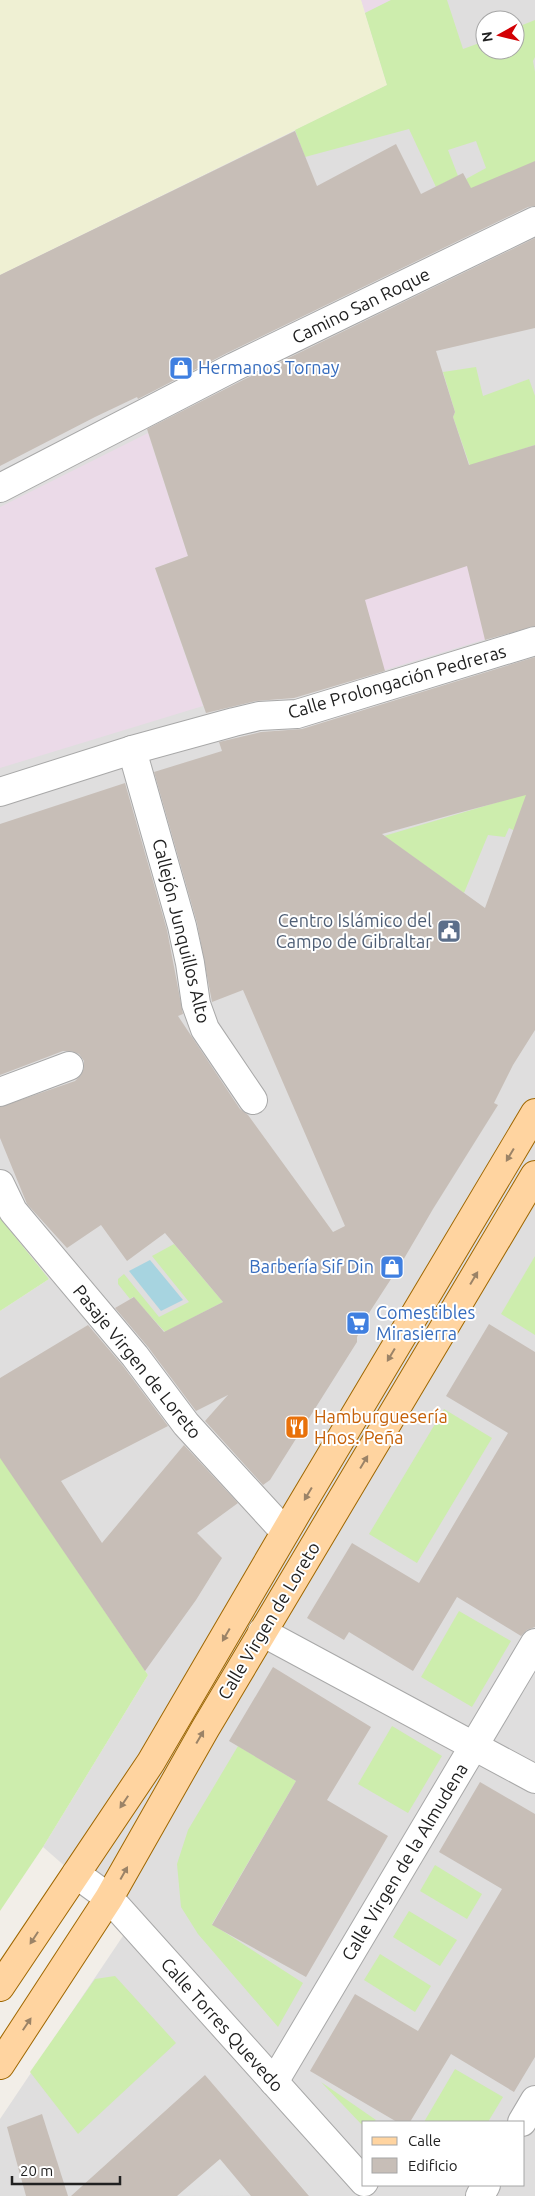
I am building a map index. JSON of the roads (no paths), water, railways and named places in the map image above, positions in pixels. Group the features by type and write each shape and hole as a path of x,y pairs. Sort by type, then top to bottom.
{"main road":[{"name":"Calle Virgen de Loreto","path":"0,1987 151,1762 285,1532 535,1113"},
{"name":"Calle Virgen de Loreto","path":"0,2065 109,1898 175,1779 535,1175"}],"street":[{"name":"Camino San Roque","path":"0,488 234,368 535,221"},
{"name":"Calle Prolongación Pedreras","path":"0,792 132,750 250,718 297,714 535,641"},
{"name":"Callejón Junquillos Alto","path":"132,750 182,926 196,1004 205,1029 253,1100"},
{"path":"0,1092 69,1066"},
{"name":"Pasaje Virgen de Loreto","path":"0,1184 13,1211 135,1356 186,1424 285,1532"},
{"path":"262,1632 535,1779"},
{"name":"Calle Virgen de la Almudena","path":"274,2082 535,1643"},
{"name":"Calle Torres Quevedo","path":"76,1874 109,1898 362,2181"},
{"path":"523,2121 535,2100"},
{"name":"Calle Torres Quevedo","path":"367,2186 376,2196"}],"water":[{"path":"150,1260 183,1300 161,1311 129,1271"}],"place":[{"name":"Hermanos Tornay","path":"181,368"},
{"name":"Centro Islámico del Campo de Gibraltar","path":"449,931"},
{"name":"Barbería Sif Din","path":"392,1267"},
{"name":"Comestibles Mirasierra","path":"358,1323"},
{"name":"Hamburguesería Hnos. Peña","path":"297,1427"}]}
